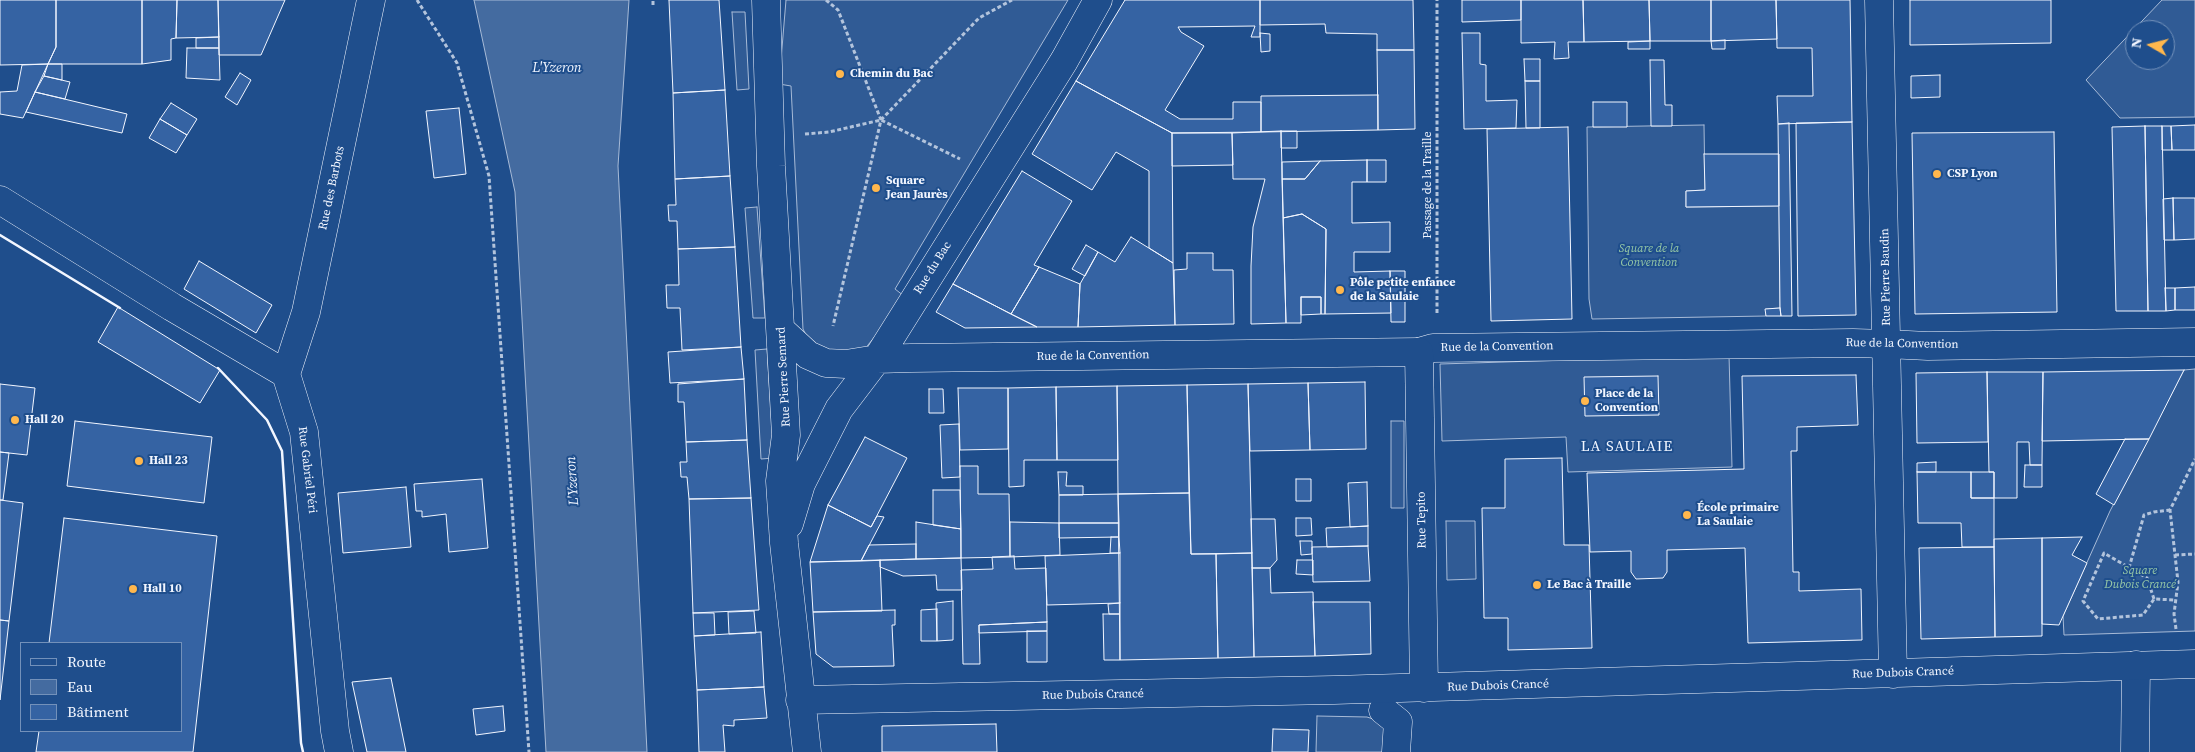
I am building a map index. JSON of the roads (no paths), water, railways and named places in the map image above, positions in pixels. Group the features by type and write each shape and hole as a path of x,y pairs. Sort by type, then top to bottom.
{"street":[{"name":"Rue des Barbots","path":"286,374 306,312 371,0"},
{"name":"Rue Pierre Semard","path":"766,0 771,166 782,330 786,435 780,481 784,543 807,752"},
{"name":"Rue du Bac","path":"784,543 801,484 839,409 877,358 1064,61 1098,0"},
{"name":"Rue Pierre Baudin","path":"1879,0 1893,674"},
{"path":"0,200 172,307 286,374"},
{"name":"Rue de la Convention","path":"782,330 808,354 826,363 846,364 877,358 1419,352 1433,348 1853,343 1928,346 2195,342"},
{"name":"Rue Tepito","path":"1419,352 1424,688"},
{"name":"Rue Gabriel Péri","path":"286,374 304,432 335,731 339,752"},
{"name":"Rue Dubois Crancé","path":"800,700 1424,688 2195,664"},
{"path":"2135,752 2136,665"},
{"path":"1382,710 1398,722 1396,752"}],"water":[{"name":"L'Yzeron","path":"474,0 629,0 618,166 647,752 546,752 515,192"}],"place":[{"name":"Chemin du Bac","path":"840,74"},
{"name":"CSP Lyon","path":"1937,174"},
{"name":"Square Jean Jaurès","path":"876,188"},
{"name":"Pôle petite enfance de la Saulaie","path":"1340,290"},
{"name":"Place de la Convention","path":"1585,401"},
{"name":"Hall 20","path":"15,420"},
{"name":"Hall 23","path":"139,461"},
{"name":"École primaire La Saulaie","path":"1687,515"},
{"name":"Le Bac à Traille","path":"1537,585"},
{"name":"Hall 10","path":"133,589"}],"district":[{"name":"LA SAULAIE","path":"1627,447"}],"park label":[{"name":"Square de la Convention","path":"1649,256"},
{"name":"Square Dubois Crancé","path":"2140,578"}]}
